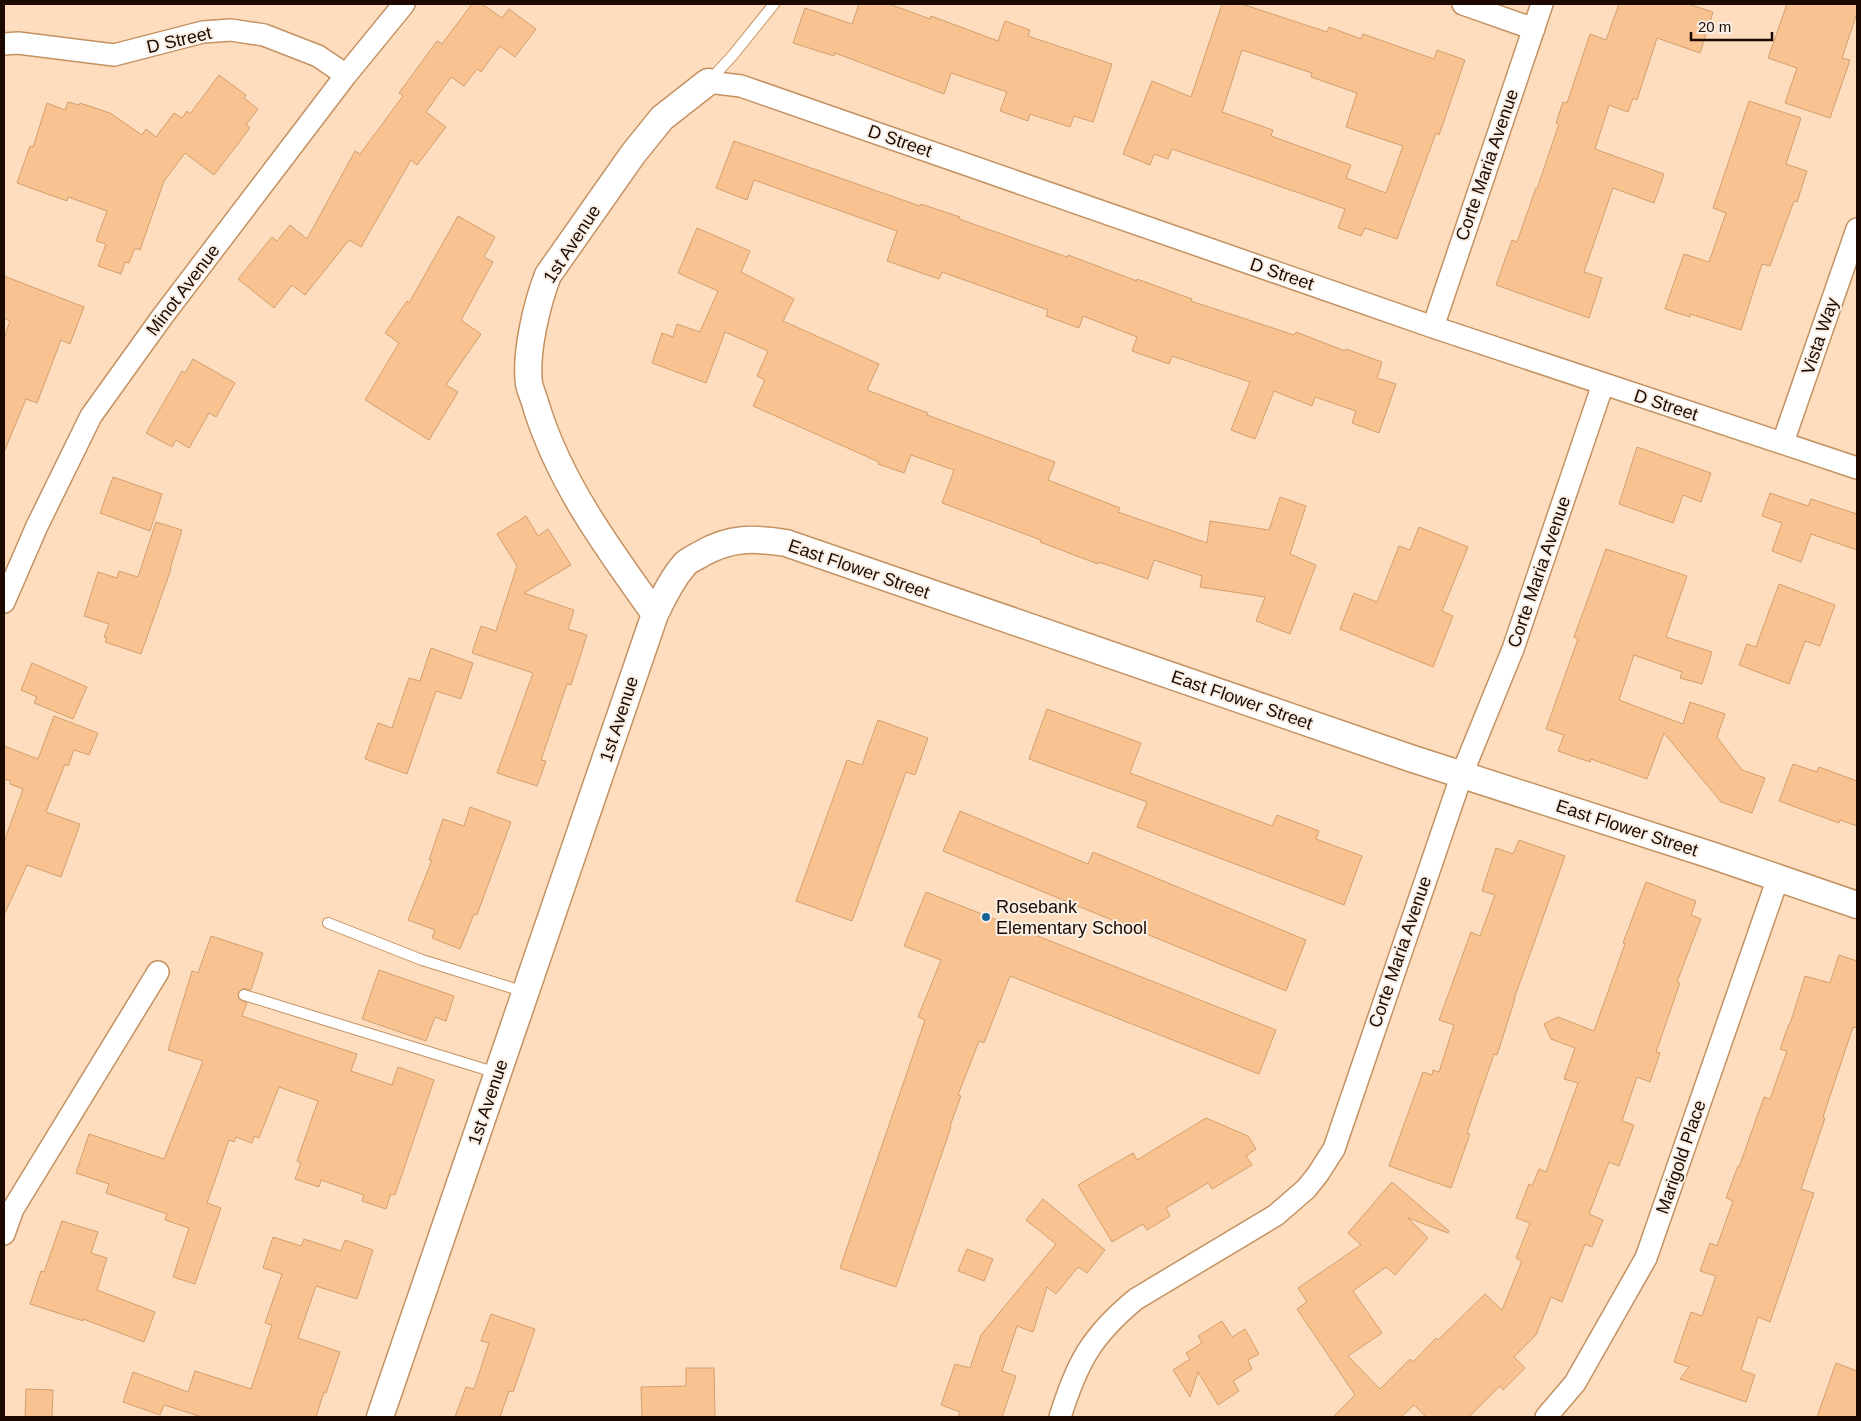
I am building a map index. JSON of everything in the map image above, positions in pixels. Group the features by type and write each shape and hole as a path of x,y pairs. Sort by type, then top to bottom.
{"street":[{"name":"Minot Avenue","path":"4,602 37,526 91,416 162,317 346,75 404,4"},
{"path":"1463,4 1534,29"},
{"name":"Corte Maria Avenue","path":"1433,327 1542,4"},
{"name":"D Street","path":"4,44 18,43 114,55 202,32 231,30 264,35 318,56 346,75"},
{"name":"D Street","path":"708,82 742,86 1433,327 1857,468"},
{"name":"1st Avenue","path":"380,1417 655,614 599,536 548,440 529,384 529,359 540,296 548,275 633,154 662,118 708,82"},
{"name":"Vista Way","path":"1783,442 1857,229"},
{"name":"Corte Maria Avenue","path":"1060,1417 1072,1380 1084,1356 1100,1333 1117,1314 1136,1299 1276,1215 1306,1189 1334,1149 1462,774 1513,649 1603,384"},
{"name":"East Flower Street","path":"655,614 669,585 686,562 716,546 744,539 761,539 786,543 1401,755 1778,878 1857,906"},
{"name":"Marigold Place","path":"1546,1417 1576,1382 1646,1258 1778,878"},
{"path":"4,1234 13,1209 158,972"}],"lane":[{"path":"708,82 733,55 774,4"},
{"path":"328,923 422,960 526,992"},
{"path":"244,995 498,1073"}],"building":[{"path":"472,4 482,4 502,18 509,9 536,29 515,57 500,46 481,72 477,69 464,86 451,77 426,112 446,127 417,165 411,160 361,247 349,240 305,295 292,285 274,308 238,279 272,237 277,241 290,225 307,239 355,151 360,154 403,96 399,93 437,41 442,44"},
{"path":"859,4 889,4 930,19 931,16 998,41 1005,21 1030,30 1028,36 1112,64 1093,122 1074,116 1070,127 1030,114 1028,121 1000,111 1007,92 951,73 944,94 835,53 834,56 793,43 805,8 852,24"},
{"path":"1222,4 1242,4 1327,32 1329,27 1361,39 1363,34 1434,59 1437,50 1465,60 1439,135 1436,133 1397,239 1365,228 1361,236 1338,228 1345,209 1172,149 1168,159 1154,154 1150,165 1123,154 1152,81 1191,97","holes":["1242,50 1312,73 1311,77 1357,93 1346,127 1403,146 1386,193 1346,178 1351,165 1271,136 1273,130 1222,112"]},
{"path":"1619,4 1688,4 1713,12 1700,53 1657,38 1637,100 1633,98 1628,112 1609,105 1595,149 1664,174 1654,203 1613,188 1584,272 1602,278 1589,318 1496,285 1512,240 1517,242 1537,189 1559,124 1556,123 1563,102 1567,103 1590,34 1606,40"},
{"path":"1787,4 1857,4 1857,13 1842,58 1850,60 1830,118 1785,103 1797,68 1768,58"},
{"path":"219,75 246,95 244,98 258,109 246,125 250,128 214,175 185,153 164,181 140,250 135,248 129,263 125,262 121,274 98,266 106,244 96,241 107,211 68,197 67,201 17,183 30,146 33,147 47,103 65,110 68,102 79,105 80,103 110,113 142,135 146,129 156,137 174,113 182,118 187,111 190,114"},
{"path":"1749,101 1801,118 1786,164 1807,171 1797,202 1794,201 1770,266 1762,264 1741,330 1690,314 1690,317 1665,309 1684,254 1709,262 1726,213 1713,208"},
{"path":"734,141 920,206 921,204 960,217 959,219 1192,299 1191,301 1294,335 1296,332 1345,351 1346,349 1382,362 1377,378 1396,384 1379,433 1352,423 1356,411 1315,397 1312,406 1274,391 1255,439 1231,430 1250,382 1172,356 1169,364 1132,351 1137,337 1083,316 1079,328 1046,316 1048,310 942,272 939,279 887,261 897,231 754,180 747,200 716,188"},
{"path":"458,216 495,237 484,257 493,262 461,320 481,334 446,385 458,392 429,440 365,400 399,343 385,333 407,301 409,303"},
{"path":"697,228 750,251 741,272 794,299 783,321 879,364 867,390 928,413 927,415 1055,462 1048,480 1120,508 1118,512 1207,543 1210,521 1269,530 1280,497 1306,506 1290,554 1316,565 1290,634 1256,621 1265,597 1200,587 1202,576 1154,560 1148,579 1099,562 1098,564 1040,542 1041,540 942,503 954,470 911,455 904,473 878,464 879,462 753,406 765,380 757,376 768,351 725,332 706,383 652,363 662,333 673,337 677,324 700,332 718,291 678,273"},
{"path":"4,276 84,307 70,344 61,340 37,403 26,399 4,452 4,338 10,321 4,318"},
{"path":"193,359 235,383 216,417 209,413 189,448 176,440 172,447 146,433 182,371 185,373"},
{"path":"1637,447 1711,473 1701,502 1683,495 1673,523 1619,504"},
{"path":"113,477 162,494 150,531 100,513"},
{"path":"1770,493 1808,506 1811,499 1857,514 1857,550 1811,534 1801,562 1772,551 1782,523 1762,516"},
{"path":"526,516 538,536 548,529 571,565 524,593 574,610 568,629 587,635 571,685 567,684 541,760 546,761 537,786 497,773 533,673 472,653 481,626 496,631 517,566 497,534"},
{"path":"156,522 182,530 171,569 141,654 105,642 107,638 104,637 109,624 84,616 98,572 117,578 119,571 138,577"},
{"path":"1419,527 1468,547 1442,611 1453,616 1433,667 1340,629 1354,593 1377,602 1399,546 1410,550"},
{"path":"1606,549 1687,576 1666,637 1712,652 1702,684 1680,678 1682,672 1634,655 1619,700 1683,724 1690,702 1725,714 1717,737 1742,770 1765,778 1752,813 1721,802 1664,733 1647,779 1591,759 1590,762 1558,751 1564,735 1546,729 1578,639 1574,637"},
{"path":"1779,584 1835,605 1820,646 1805,641 1789,684 1739,665 1747,644 1756,647"},
{"path":"431,648 473,663 461,699 436,691 407,774 365,759 378,723 392,728 409,678 420,681"},
{"path":"32,663 87,687 73,719 34,703 37,697 21,690"},
{"path":"1047,709 1141,743 1130,773 1272,826 1277,815 1319,831 1316,839 1362,856 1344,905 1137,827 1147,802 1029,759"},
{"path":"54,716 98,733 89,755 74,750 68,766 65,764 46,812 80,824 61,877 27,865 4,915 4,842 23,789 10,784 11,781 4,779 4,746 38,759"},
{"path":"878,720 928,738 915,775 906,772 852,921 796,901 847,760 862,765"},
{"path":"1793,764 1817,772 1819,767 1857,781 1857,826 1840,820 1839,823 1779,801"},
{"path":"470,807 511,822 477,915 474,914 460,949 432,938 435,930 408,920 432,860 429,860 443,819 464,826"},
{"path":"960,811 1088,864 1093,852 1306,940 1286,991 943,851"},
{"path":"1519,840 1565,856 1514,999 1497,1055 1494,1054 1467,1133 1470,1134 1451,1188 1389,1166 1423,1072 1432,1075 1433,1070 1439,1072 1454,1025 1439,1020 1471,932 1480,936 1495,895 1482,891 1496,848 1513,854"},
{"path":"1646,882 1696,901 1691,915 1701,919 1677,982 1680,983 1656,1052 1660,1053 1650,1082 1637,1077 1622,1121 1634,1125 1619,1166 1609,1162 1589,1214 1603,1220 1592,1247 1585,1244 1562,1302 1551,1297 1536,1335 1514,1357 1525,1368 1503,1390 1500,1386 1469,1417 1426,1417 1414,1405 1401,1417 1333,1417 1355,1395 1297,1309 1307,1302 1298,1288 1361,1245 1348,1233 1392,1182 1449,1231 1448,1233 1408,1218 1428,1238 1395,1275 1386,1267 1353,1291 1382,1333 1348,1356 1380,1389 1410,1359 1413,1362 1436,1338 1438,1340 1485,1294 1502,1310 1522,1261 1516,1258 1530,1223 1516,1218 1529,1184 1532,1186 1539,1169 1546,1172 1578,1083 1564,1079 1575,1048 1551,1039 1544,1024 1558,1017 1594,1031 1625,944 1623,943"},
{"path":"926,892 1276,1030 1259,1074 1010,976 984,1043 979,1041 958,1095 961,1096 951,1127 896,1287 840,1268 925,1020 918,1017 941,960 904,946"},
{"path":"211,936 263,953 251,990 243,988 238,993 239,999 247,1003 242,1016 357,1054 351,1071 392,1085 398,1067 434,1080 395,1195 391,1194 386,1209 362,1201 364,1195 321,1180 319,1187 295,1179 301,1163 297,1161 318,1101 279,1087 259,1138 254,1136 252,1143 236,1137 234,1142 229,1140 207,1203 221,1208 195,1284 173,1277 189,1228 165,1220 167,1214 106,1193 109,1184 76,1173 89,1134 164,1159 203,1061 168,1050 192,971 198,973"},
{"path":"1839,955 1857,961 1857,1028 1853,1027 1801,1189 1814,1193 1770,1322 1758,1317 1741,1370 1755,1375 1746,1402 1680,1379 1689,1367 1674,1362 1691,1312 1702,1316 1716,1276 1700,1271 1710,1243 1717,1246 1733,1201 1726,1198 1764,1097 1770,1099 1787,1051 1780,1049 1805,976 1830,983"},
{"path":"379,970 454,996 446,1021 435,1017 426,1041 362,1019"},
{"path":"1206,1118 1248,1136 1256,1149 1246,1156 1252,1165 1212,1189 1208,1183 1166,1208 1170,1216 1147,1230 1143,1224 1112,1242 1078,1185 1133,1153 1137,1160"},
{"path":"1043,1199 1105,1250 1087,1273 1078,1267 1056,1294 1047,1287 1033,1332 1017,1326 1002,1371 1016,1376 1002,1417 958,1417 960,1412 941,1405 955,1364 970,1368 981,1335 1056,1244 1026,1220"},
{"path":"62,1221 98,1232 91,1253 107,1258 97,1290 155,1312 144,1342 83,1319 83,1321 30,1304 41,1271 44,1272"},
{"path":"273,1237 301,1246 304,1239 341,1251 345,1240 373,1250 357,1299 316,1286 298,1338 340,1352 316,1417 202,1417 164,1405 160,1415 123,1402 133,1372 188,1392 195,1371 251,1389 272,1325 265,1323 282,1274 263,1268"},
{"path":"967,1249 993,1259 984,1281 958,1271"},
{"path":"491,1314 535,1329 513,1392 509,1391 500,1417 455,1417 466,1387 474,1389 489,1343 481,1341"},
{"path":"1222,1321 1232,1337 1245,1329 1259,1354 1248,1360 1252,1369 1233,1381 1239,1391 1218,1405 1198,1372 1190,1397 1173,1370 1190,1359 1186,1353 1202,1343 1198,1336"},
{"path":"1836,1363 1857,1371 1857,1417 1817,1417"},
{"path":"686,1368 714,1368 715,1417 642,1417 641,1387 686,1386"},
{"path":"26,1389 53,1390 52,1417 25,1417"}],"place":[{"name":"Rosebank Elementary School","path":"986,917"}]}
